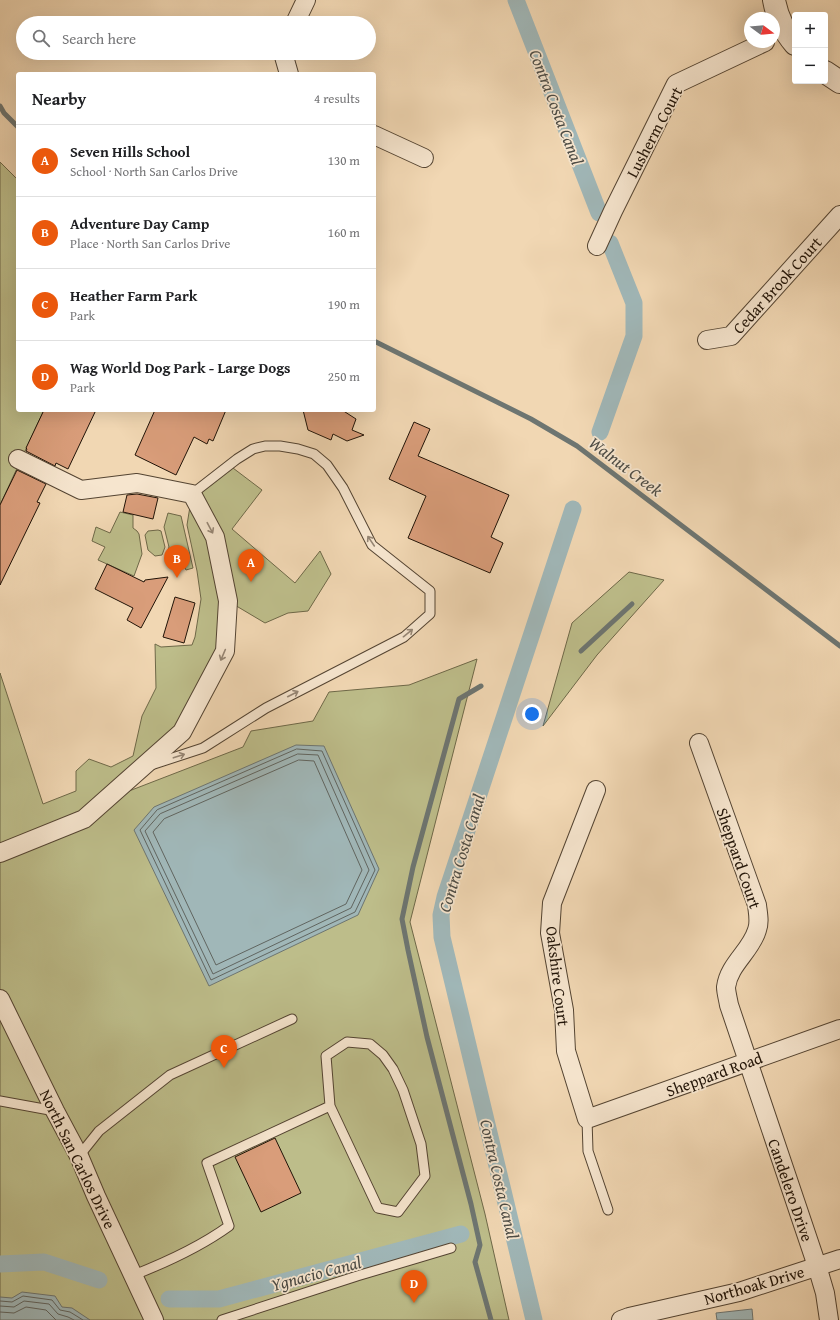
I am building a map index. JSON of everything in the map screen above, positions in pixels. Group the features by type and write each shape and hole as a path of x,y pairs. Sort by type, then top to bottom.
{"street":[{"path":"298,16 306,0"},
{"path":"774,0 785,38"},
{"name":"Lusherm Court","path":"597,246 676,84 752,48"},
{"path":"285,60 288,72"},
{"path":"828,74 840,82"},
{"path":"376,136 424,158"},
{"name":"Cedar Brook Court","path":"707,340 731,336 840,216"},
{"path":"0,854 84,820 182,732 225,651 228,601 215,537 192,494 137,482 81,490 18,459"},
{"name":"Sheppard Court","path":"699,743 757,905 759,918 758,929 754,939 735,963 729,976 726,988 729,1005 748,1061"},
{"name":"Oakshire Court","path":"588,1119 566,1051 564,1010 550,933 552,903 596,790"},
{"name":"North San Carlos Drive","path":"0,999 55,1111 79,1156 154,1320"},
{"name":"Sheppard Road","path":"588,1119 840,1029"},
{"name":"Candelero Drive","path":"748,1061 817,1266 825,1293 829,1320"},
{"name":"Northoak Drive","path":"621,1320 628,1317 739,1292 840,1259"}],"lane":[{"path":"142,768 203,748 261,711 404,637 430,614 430,591 372,544 343,488 327,465 314,454 298,449 280,446 265,446 253,449 192,494"},
{"path":"79,1156 99,1131 170,1075 292,1019"},
{"path":"348,1042 370,1044 383,1055 393,1069 403,1090 421,1144 425,1176 398,1212 378,1208 330,1106 326,1056 348,1042"},
{"path":"0,1101 55,1111"},
{"path":"134,1275 165,1262 213,1237 229,1226 207,1164 330,1106"},
{"path":"588,1119 588,1152 608,1210"},
{"path":"222,1320 357,1276 451,1248"}],"green space":[{"path":"0,162 16,178 16,412 43,412 0,505"},
{"path":"229,465 262,490 232,529 295,583 320,551 331,574 308,611 288,613 265,623 228,601 225,651 182,732 129,791 243,747 251,731 313,721 329,692 409,685 477,659 410,922 485,1214 509,1320 0,1320 0,673 43,804 76,791 76,771 89,759 111,767 133,756 142,716 156,688 155,644 161,647 192,645 195,637 201,599 197,571 187,525 192,494"},
{"path":"120,512 133,515 133,528 139,534 142,554 134,576 98,560 105,547 92,541 96,527 110,533"},
{"path":"168,513 181,516 193,568 186,570 184,566 166,556 169,547 164,527"},
{"path":"148,531 161,531 165,547 162,555 155,556 148,550 145,535"},
{"path":"629,572 664,580 597,655 543,726 572,623"}],"water":[{"path":"296,745 324,746 379,869 358,915 209,986 134,830 154,807"},
{"path":"22,1292 55,1296 62,1307 72,1308 90,1320 0,1320 0,1297 12,1298"},
{"path":"752,1309 753,1320 717,1320 716,1313"}],"building":[{"path":"43,412 95,412 68,469 56,463 55,466 26,451 26,448"},
{"path":"154,412 225,412 213,441 209,439 207,444 194,437 176,475 135,455"},
{"path":"304,412 345,412 356,419 352,430 364,435 347,441 333,434 331,440 308,430"},
{"path":"414,422 430,429 418,456 509,495 491,537 503,543 490,573 408,538 426,496 389,479"},
{"path":"17,470 46,484 37,502 40,503 0,585 0,505"},
{"path":"137,494 158,498 153,519 123,512 127,495"},
{"path":"107,564 144,582 145,580 168,577 141,628 127,620 133,608 95,589"},
{"path":"175,597 195,603 184,643 163,637"},
{"path":"275,1138 301,1193 261,1212 235,1157"}],"waterway":[{"name":"Contra Costa Canal","path":"516,0 599,213"},
{"name":"Walnut Creek","path":"0,106 4,113 16,125"},
{"name":"Contra Costa Canal","path":"600,432 634,336 634,303 610,243"},
{"name":"Walnut Creek","path":"376,342 531,419 577,446 840,646"},
{"name":"Contra Costa Canal","path":"534,1320 442,937 441,915 445,897 573,509"},
{"path":"581,651 632,604"},
{"path":"481,686 459,699 413,867 402,919 427,1037 471,1204 480,1245 475,1262 491,1320"},
{"name":"Ygnacio Canal","path":"169,1299 219,1299 461,1234"},
{"name":"Ygnacio Canal","path":"0,1264 44,1262 99,1280"}],"place":[{"name":"Adventure Day Camp","path":"177,578"},
{"name":"Seven Hills School","path":"251,582"},
{"name":"Heather Farm Park","path":"224,1068"},
{"name":"Wag World Dog Park - Large Dogs","path":"414,1303"}]}
